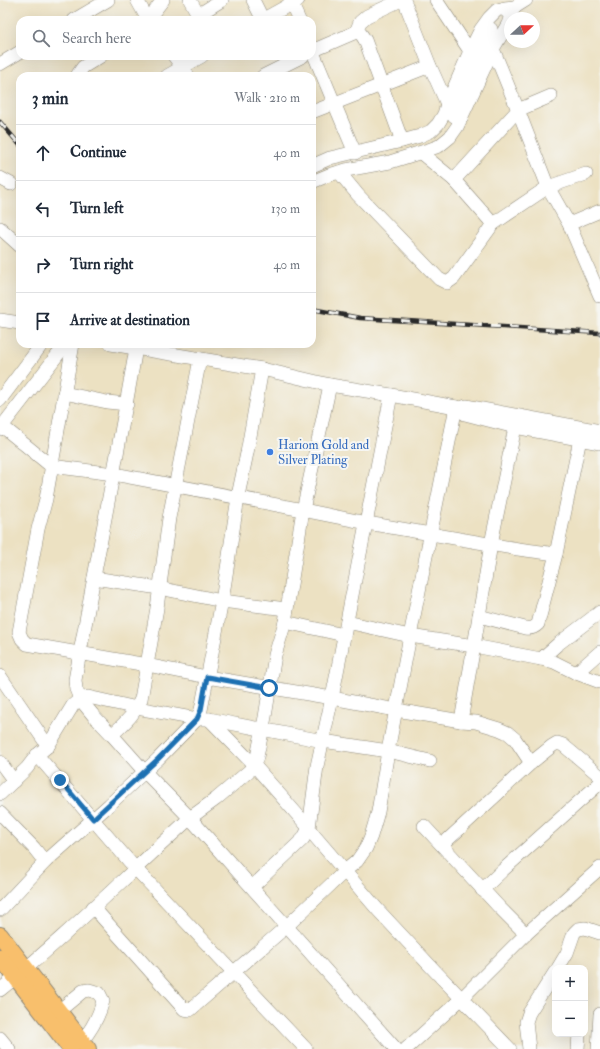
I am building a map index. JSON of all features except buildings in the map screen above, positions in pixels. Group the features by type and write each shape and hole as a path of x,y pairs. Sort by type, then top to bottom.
{"main road":[{"path":"0,935 21,973 80,1046"},
{"path":"0,957 21,973 59,1011 80,1046"}],"street":[{"path":"81,16 108,0"},
{"path":"137,0 146,16"},
{"path":"152,16 163,0"},
{"path":"190,0 198,16"},
{"path":"202,16 222,0"},
{"path":"253,0 260,16"},
{"path":"316,49 356,32 360,22 367,16 402,0 447,104"},
{"path":"436,0 470,51"},
{"path":"316,164 330,158 402,142 431,131 438,124 444,114 470,51 481,29 497,10 505,5 526,0"},
{"path":"269,16 293,1 298,16"},
{"path":"316,172 342,163 411,149 434,140 442,134 452,119 487,36 497,20 504,13 505,5"},
{"path":"316,180 339,172 390,162 421,153 439,146 450,137 457,127 493,49 508,24 505,5"},
{"path":"356,32 361,34 365,40 402,142"},
{"path":"493,49 548,187 569,224 597,282 600,296"},
{"path":"0,64 16,54"},
{"path":"79,72 83,67 94,60"},
{"path":"177,60 185,72 198,60"},
{"path":"272,72 295,60"},
{"path":"314,60 355,153"},
{"path":"316,111 430,66"},
{"path":"454,180 518,110 551,96"},
{"path":"421,153 454,180 493,224"},
{"path":"339,172 358,195 439,279 442,282 447,283 454,278 493,224 548,187 586,174"},
{"path":"569,224 600,210"},
{"path":"0,228 16,242"},
{"path":"1,322 16,323"},
{"path":"0,400 39,348"},
{"path":"1,423 54,348"},
{"path":"1,423 63,348"},
{"path":"72,348 46,498 38,529 19,632 22,639 27,644 269,688 461,721 476,722 499,728 508,733 515,739 531,763"},
{"path":"396,1049 190,818 144,771 112,734 92,715 80,699 76,689 75,680 127,404 136,348 262,369 330,385 458,408 466,406 600,432"},
{"path":"112,734 132,716 141,699 157,608 169,518 200,359"},
{"path":"262,369 238,498 222,601 201,710 203,719 254,766 309,828 378,910 510,1049"},
{"path":"0,990 21,973 190,818 216,799 254,766 275,655 285,622 303,510 330,385"},
{"path":"64,393 107,402 127,404"},
{"path":"252,888 303,839 309,828 317,766 332,698 391,395"},
{"path":"458,408 465,414 515,427 600,443"},
{"path":"93,907 184,1010 190,1010 287,926 357,861 366,848 378,812 410,636 458,408"},
{"path":"1,423 51,466 114,474 367,522 518,549 556,554"},
{"path":"461,721 491,544 515,427"},
{"path":"480,616 531,629 538,624 556,554 580,439"},
{"path":"94,578 159,588 222,601 286,609"},
{"path":"541,659 600,612"},
{"path":"285,622 344,635"},
{"path":"347,622 410,636 474,646 554,662 576,673 600,682"},
{"path":"576,673 600,652"},
{"path":"0,676 48,746"},
{"path":"0,794 27,768 37,755 48,746 73,705 80,699 88,698 323,741 388,751 430,761"},
{"path":"0,910 45,862 203,719"},
{"path":"442,845 531,763 557,743 563,745 600,776"},
{"path":"37,755 135,868 306,1049"},
{"path":"0,762 14,781"},
{"path":"482,890 600,783"},
{"path":"0,813 34,848 45,862"},
{"path":"424,826 482,890 526,934"},
{"path":"406,1049 461,999 526,934 600,868"},
{"path":"560,965 567,953 574,933 578,929 585,928 600,933"},
{"path":"529,1049 526,1022 529,1013 552,977"},
{"path":"59,1011 83,992 89,990 99,993 103,1001 100,1013 80,1046"},
{"path":"598,1049 600,1014"},
{"path":"578,1049 579,1037"},
{"path":"0,1038 9,1049"}],"railway":[{"path":"0,122 16,140"},
{"path":"316,310 360,318 600,333"}],"place":[{"name":"Hariom Gold and Silver Plating","path":"270,452"}],"route":[{"path":"60,780 93,819 158,759 197,719 201,710 207,677 269,688"}]}
